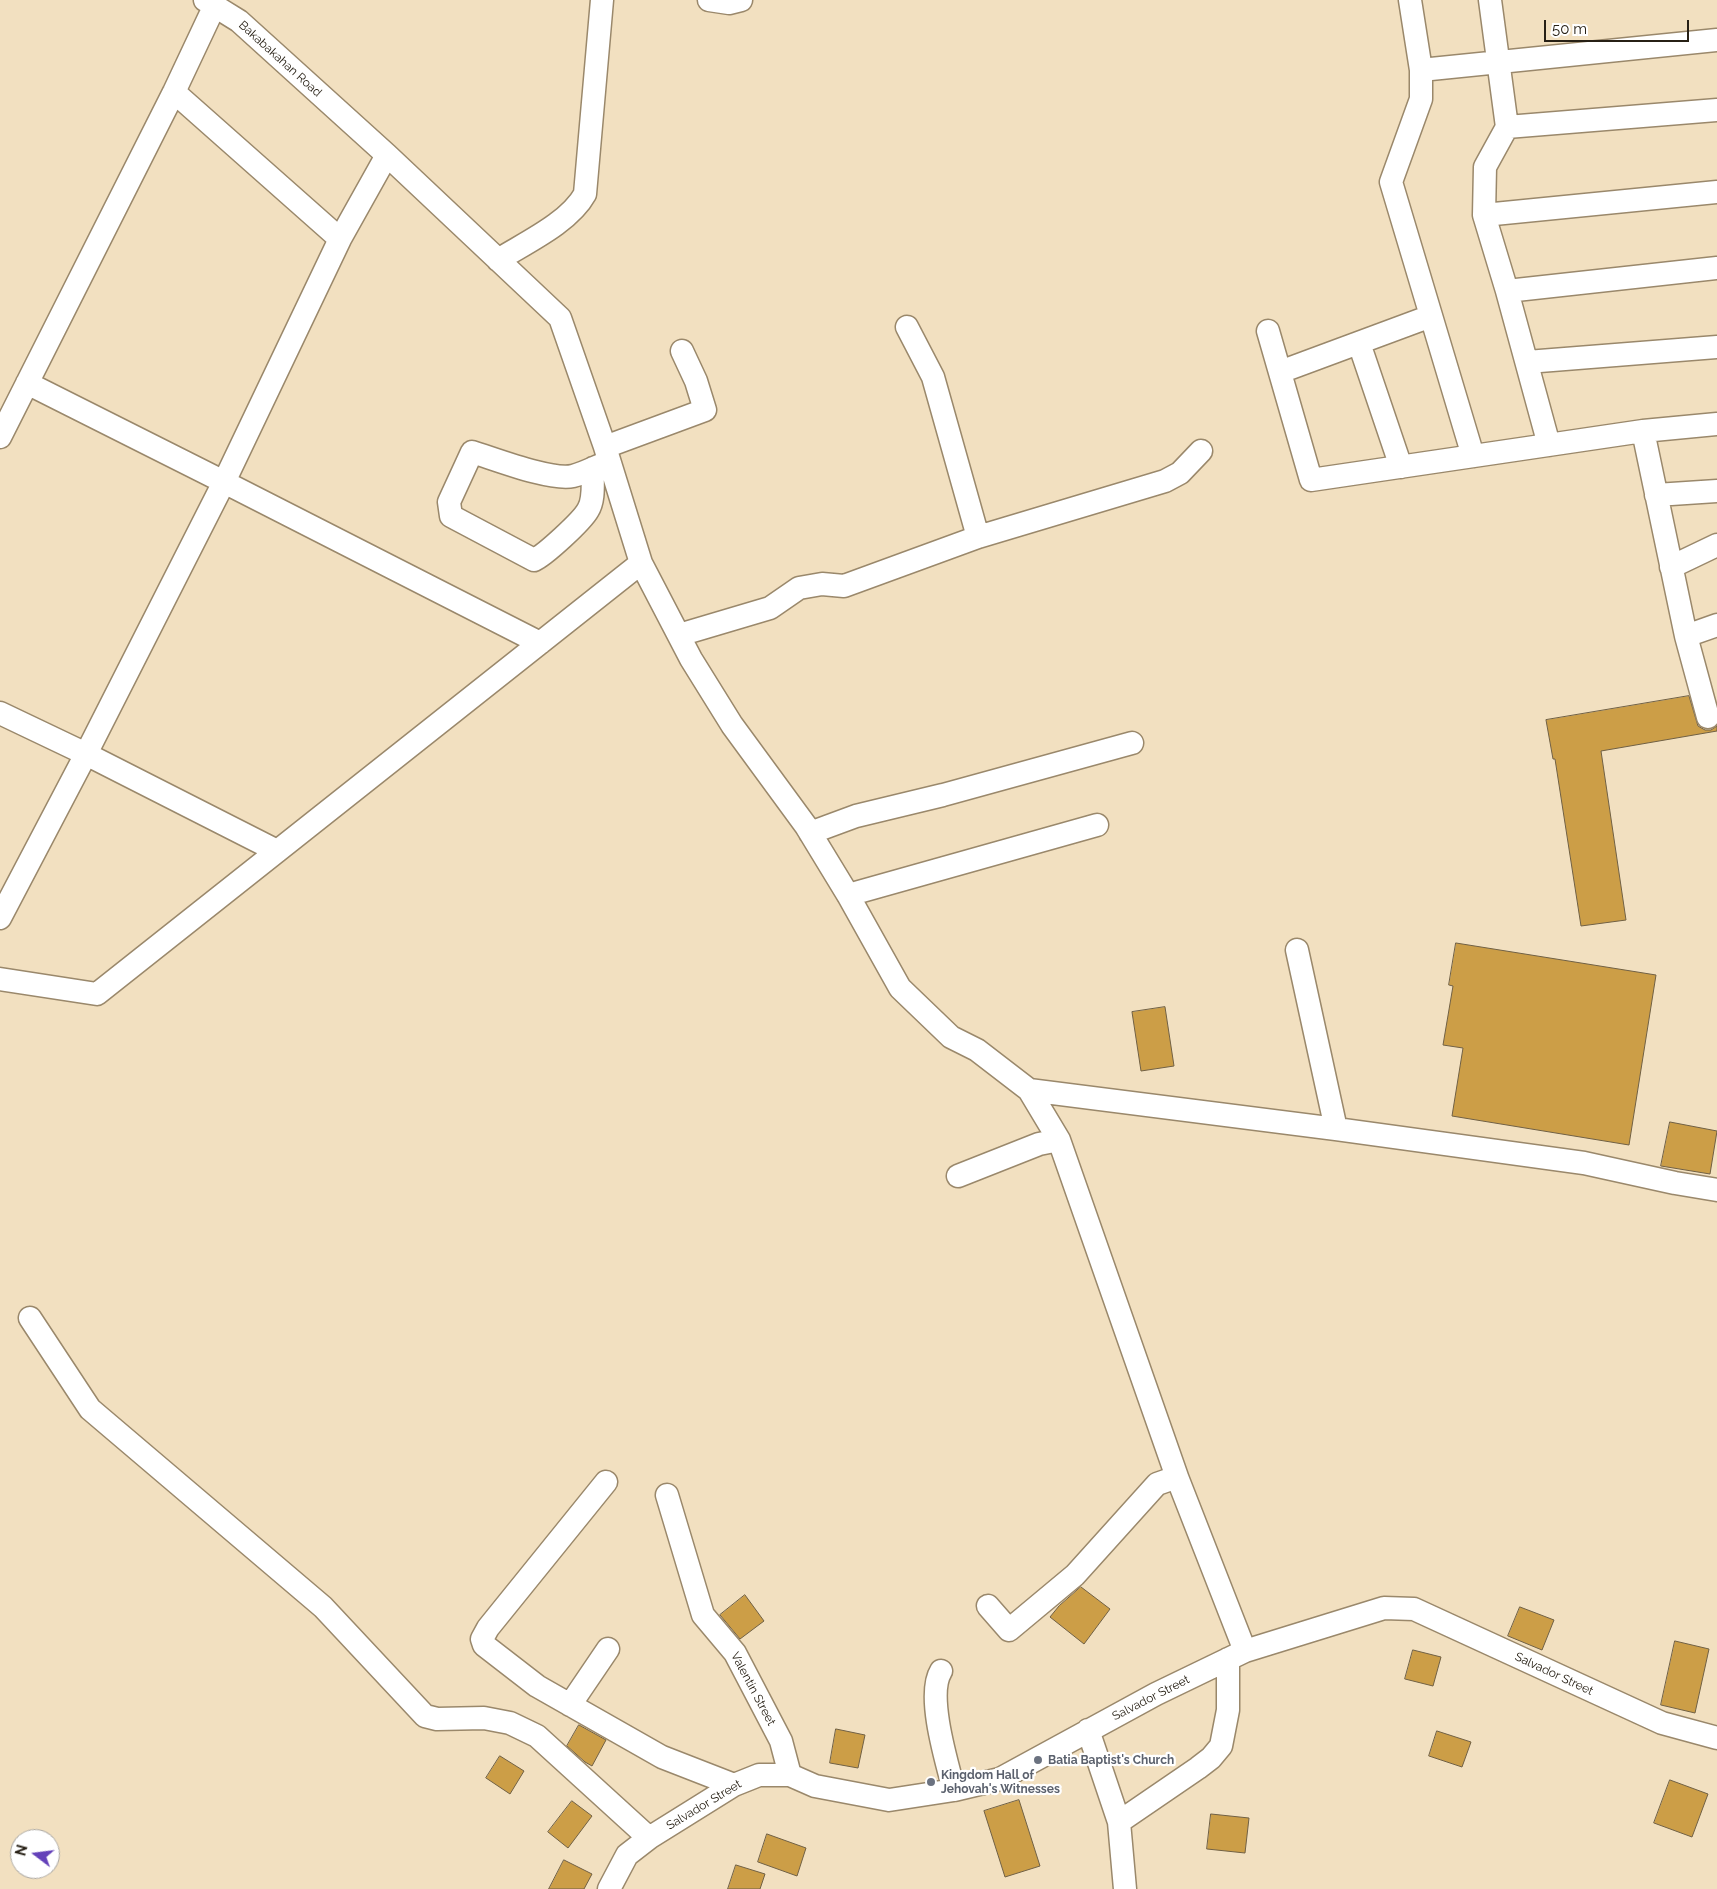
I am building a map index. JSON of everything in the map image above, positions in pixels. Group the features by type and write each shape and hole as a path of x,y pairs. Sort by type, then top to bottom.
{"street":[{"path":"498,260 564,219 578,206 585,194 602,0"},
{"path":"709,0 730,2 741,0"},
{"path":"1410,0 1421,70 1421,99 1391,182 1473,456"},
{"path":"1490,0 1508,127 1486,167 1484,215 1549,445"},
{"path":"0,437 174,92 210,2"},
{"name":"Bakabakahan Road","path":"210,2 239,21 387,155 560,318 602,459 641,563 691,660 732,725 810,832 900,988 951,1037 977,1050 1029,1090"},
{"path":"1421,70 1717,40"},
{"path":"174,92 340,239"},
{"path":"1508,127 1717,110"},
{"path":"0,918 86,754 224,482 340,239 387,155"},
{"path":"1484,215 1717,192"},
{"path":"1507,291 1717,268"},
{"path":"1280,372 1431,316"},
{"path":"908,327 933,377 978,537"},
{"path":"1268,331 1311,480 1643,431 1717,424"},
{"path":"1360,343 1400,467"},
{"path":"1527,362 1717,347"},
{"path":"602,459 588,511 544,555 534,560 451,516 449,502 472,452 545,474 571,476 602,459 705,410 696,381 682,351"},
{"path":"26,384 224,482 540,643"},
{"path":"1643,431 1686,636 1708,717"},
{"path":"679,635 770,608 800,588 822,584 844,586 978,537 1165,481 1180,474 1200,451"},
{"path":"1656,495 1717,491"},
{"path":"1671,567 1717,545"},
{"path":"0,979 97,994 641,563"},
{"path":"1686,636 1717,625"},
{"path":"0,713 86,754 277,851"},
{"path":"810,832 856,816 943,795 1132,743"},
{"path":"848,895 1098,825"},
{"path":"1297,950 1336,1129"},
{"path":"1029,1090 1584,1163 1717,1190"},
{"path":"1029,1090 1059,1140 1177,1477 1236,1655 1221,1746 1211,1758 1198,1768 1119,1822"},
{"path":"958,1176 1039,1144 1059,1140"},
{"path":"30,1318 90,1409 323,1607 425,1716 437,1719 484,1718 510,1723 536,1736 649,1838"},
{"path":"988,1606 1009,1630 1075,1575 1157,1484 1177,1477"},
{"path":"606,1482 488,1628 482,1639 484,1645 537,1686 662,1758 734,1785"},
{"name":"Valentin Street","path":"667,1495 703,1615 735,1653 781,1741 790,1775"},
{"name":"Salvador Street","path":"609,1889 628,1855 649,1838 734,1785 758,1775 790,1775 815,1786 890,1800 954,1790 1000,1779 1156,1694 1236,1655 1384,1608 1414,1609 1662,1723 1717,1738"},
{"path":"570,1705 608,1649"},
{"path":"941,1671 936,1679 938,1731 954,1790"},
{"path":"1088,1730 1119,1822 1126,1889"}],"building":[{"path":"1689,696 1698,726 1705,730 1711,730 1717,726 1717,731 1601,751 1626,920 1581,926 1555,759 1553,759 1546,720"},
{"path":"1456,943 1656,975 1629,1145 1452,1116 1463,1048 1443,1045 1453,986 1449,985"},
{"path":"1165,1007 1174,1066 1141,1071 1132,1012"},
{"path":"1670,1122 1717,1131 1710,1174 1661,1166"},
{"path":"1081,1587 1110,1609 1084,1644 1050,1617 1059,1606"},
{"path":"745,1595 764,1621 740,1639 720,1615"},
{"path":"1520,1607 1554,1620 1542,1650 1508,1636"},
{"path":"1675,1641 1709,1649 1695,1713 1661,1705"},
{"path":"1413,1650 1441,1657 1433,1686 1405,1679"},
{"path":"579,1725 606,1740 592,1766 567,1746"},
{"path":"836,1729 865,1735 858,1768 830,1763"},
{"path":"1437,1731 1471,1742 1462,1767 1429,1756"},
{"path":"500,1756 524,1771 510,1794 486,1778"},
{"path":"1670,1780 1708,1794 1692,1837 1654,1823"},
{"path":"1019,1800 1040,1866 1005,1877 984,1811"},
{"path":"572,1801 592,1816 568,1848 548,1832"},
{"path":"1211,1814 1249,1818 1245,1853 1207,1849"},
{"path":"767,1834 806,1848 797,1876 758,1862"},
{"path":"564,1860 592,1874 584,1889 549,1889"},
{"path":"736,1865 765,1874 760,1889 728,1889"}],"place":[{"name":"Batia Baptist's Church","path":"1038,1760"},
{"name":"Kingdom Hall of Jehovah's Witnesses","path":"931,1782"}]}
